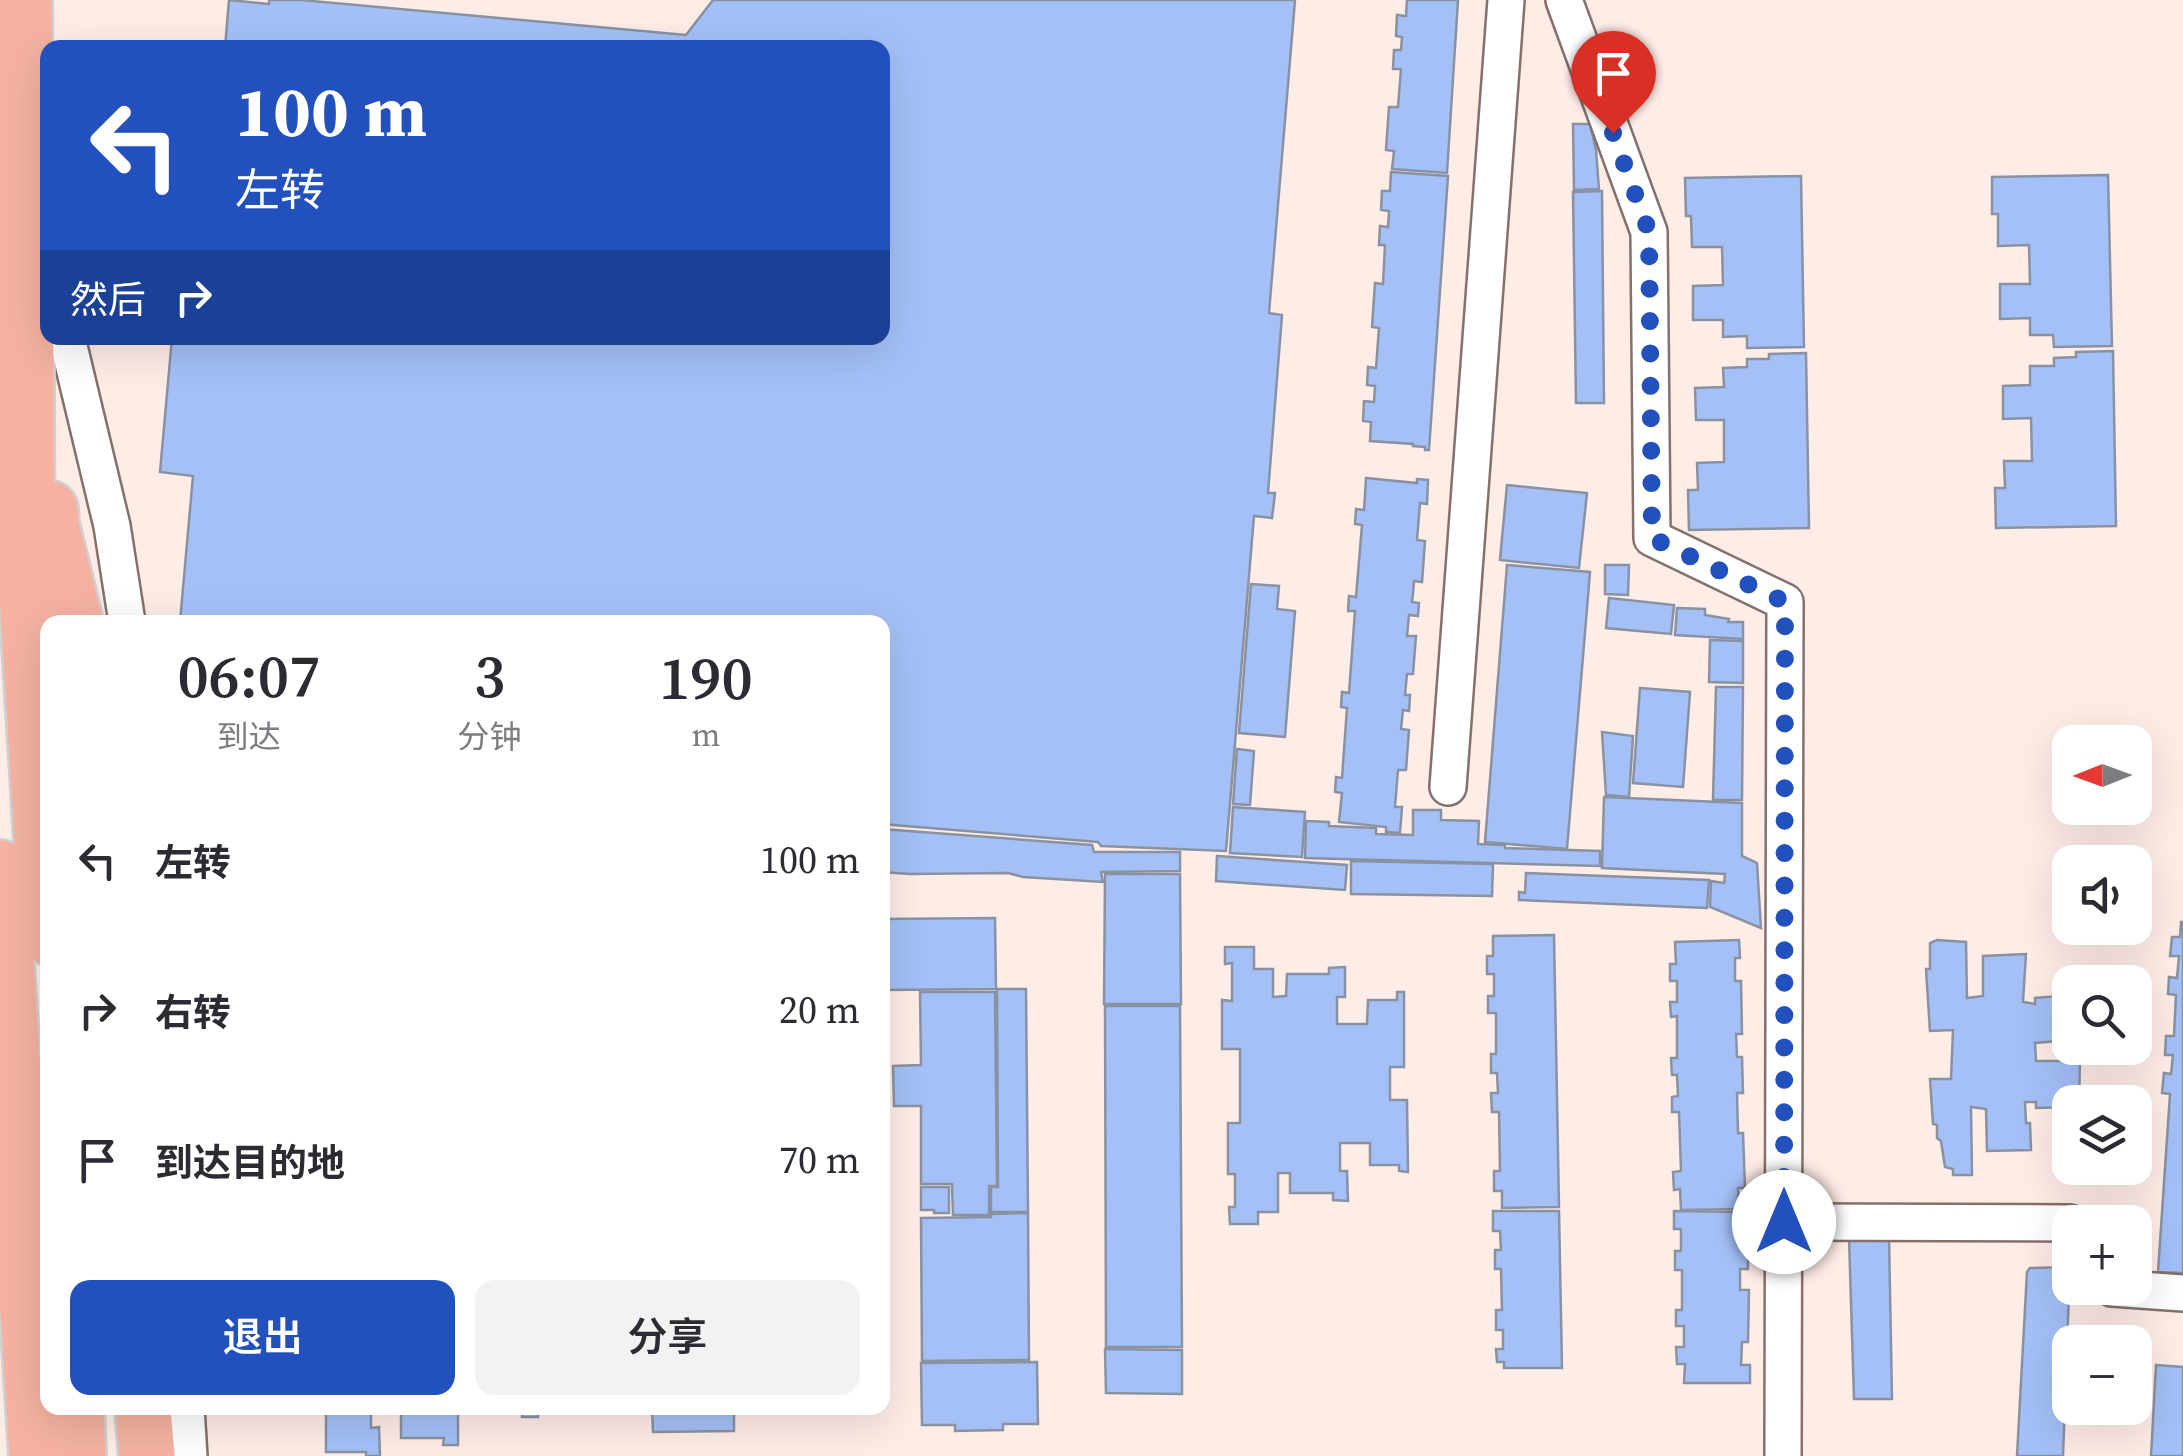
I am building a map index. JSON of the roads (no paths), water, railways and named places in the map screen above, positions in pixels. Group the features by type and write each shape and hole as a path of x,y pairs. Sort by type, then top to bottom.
{"main road":[{"path":"24,0 26,158 37,237 40,298"},
{"path":"37,237 27,596 40,807"},
{"path":"42,345 51,524 74,615"},
{"path":"0,868 37,1456"},
{"path":"76,1415 78,1456"},
{"path":"143,1415 146,1456"}],"street":[{"path":"1448,786 1506,0"},
{"path":"1564,0 1649,232 1652,538 1785,602 1784,1456"},
{"path":"70,345 112,526 126,615"},
{"path":"1784,1222 2052,1223"},
{"path":"2152,1291 2183,1293"},
{"path":"186,1415 189,1456"}]}
